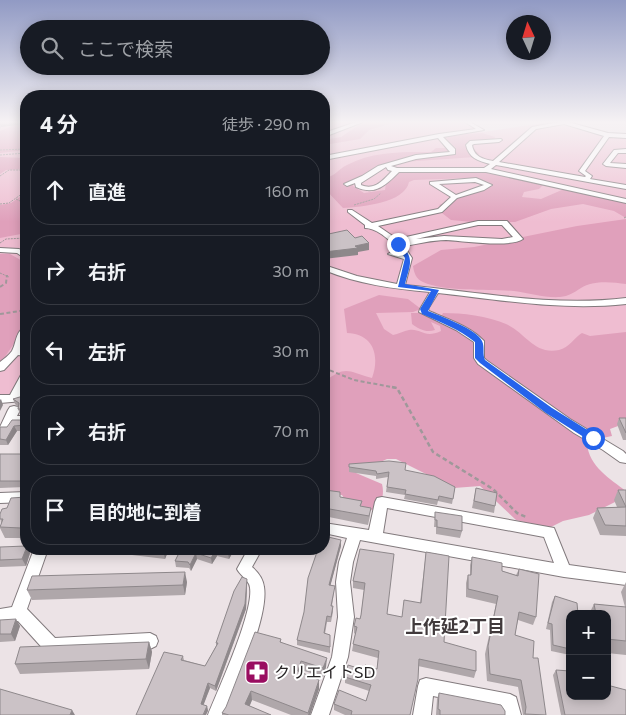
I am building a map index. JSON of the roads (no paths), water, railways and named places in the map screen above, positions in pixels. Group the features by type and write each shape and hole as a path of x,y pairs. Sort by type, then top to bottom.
{"street":[{"path":"398,170 375,189 365,189 358,186 358,182 386,167 416,157 431,155"},
{"path":"474,155 496,163 574,178 626,180"},
{"path":"486,170 504,155"},
{"path":"594,155 582,171 587,178 626,188"},
{"path":"613,155 606,164 626,166"},
{"path":"613,166 626,176"},
{"path":"386,167 398,170 486,170 626,202"},
{"path":"347,184 366,177"},
{"path":"566,188 574,178"},
{"path":"368,226 440,211 455,198 482,189 488,185 476,180 432,184 455,198"},
{"path":"350,212 368,226 396,243 407,254 408,258 401,286"},
{"path":"478,223 504,223 519,239 502,241 444,238 396,243 478,223"},
{"path":"0,244 20,253"},
{"path":"392,254 408,258"},
{"path":"330,269 361,280 541,302 592,304 626,301"},
{"path":"436,290 424,312 458,327 475,338 479,341 482,362 549,411 616,450 625,459"},
{"path":"0,368 20,353"},
{"path":"0,399 18,398 20,392"},
{"path":"9,419 20,420"},
{"path":"0,498 20,497"},
{"path":"375,536 382,502 466,516 549,532 564,571"},
{"path":"330,529 564,571 626,579"},
{"path":"320,715 340,657 346,617 343,582 346,562 356,533"},
{"path":"17,614 39,555"},
{"path":"217,715 243,646 255,607 257,590 254,578 244,570 252,555"},
{"path":"31,578 50,577"},
{"path":"0,616 22,614 52,646 150,641"},
{"path":"422,715 426,686 510,703 512,715"}],"place":[{"name":"クリエイトSD","path":"257,672"}],"district":[{"name":"上作延2丁目","path":"455,627"}]}
